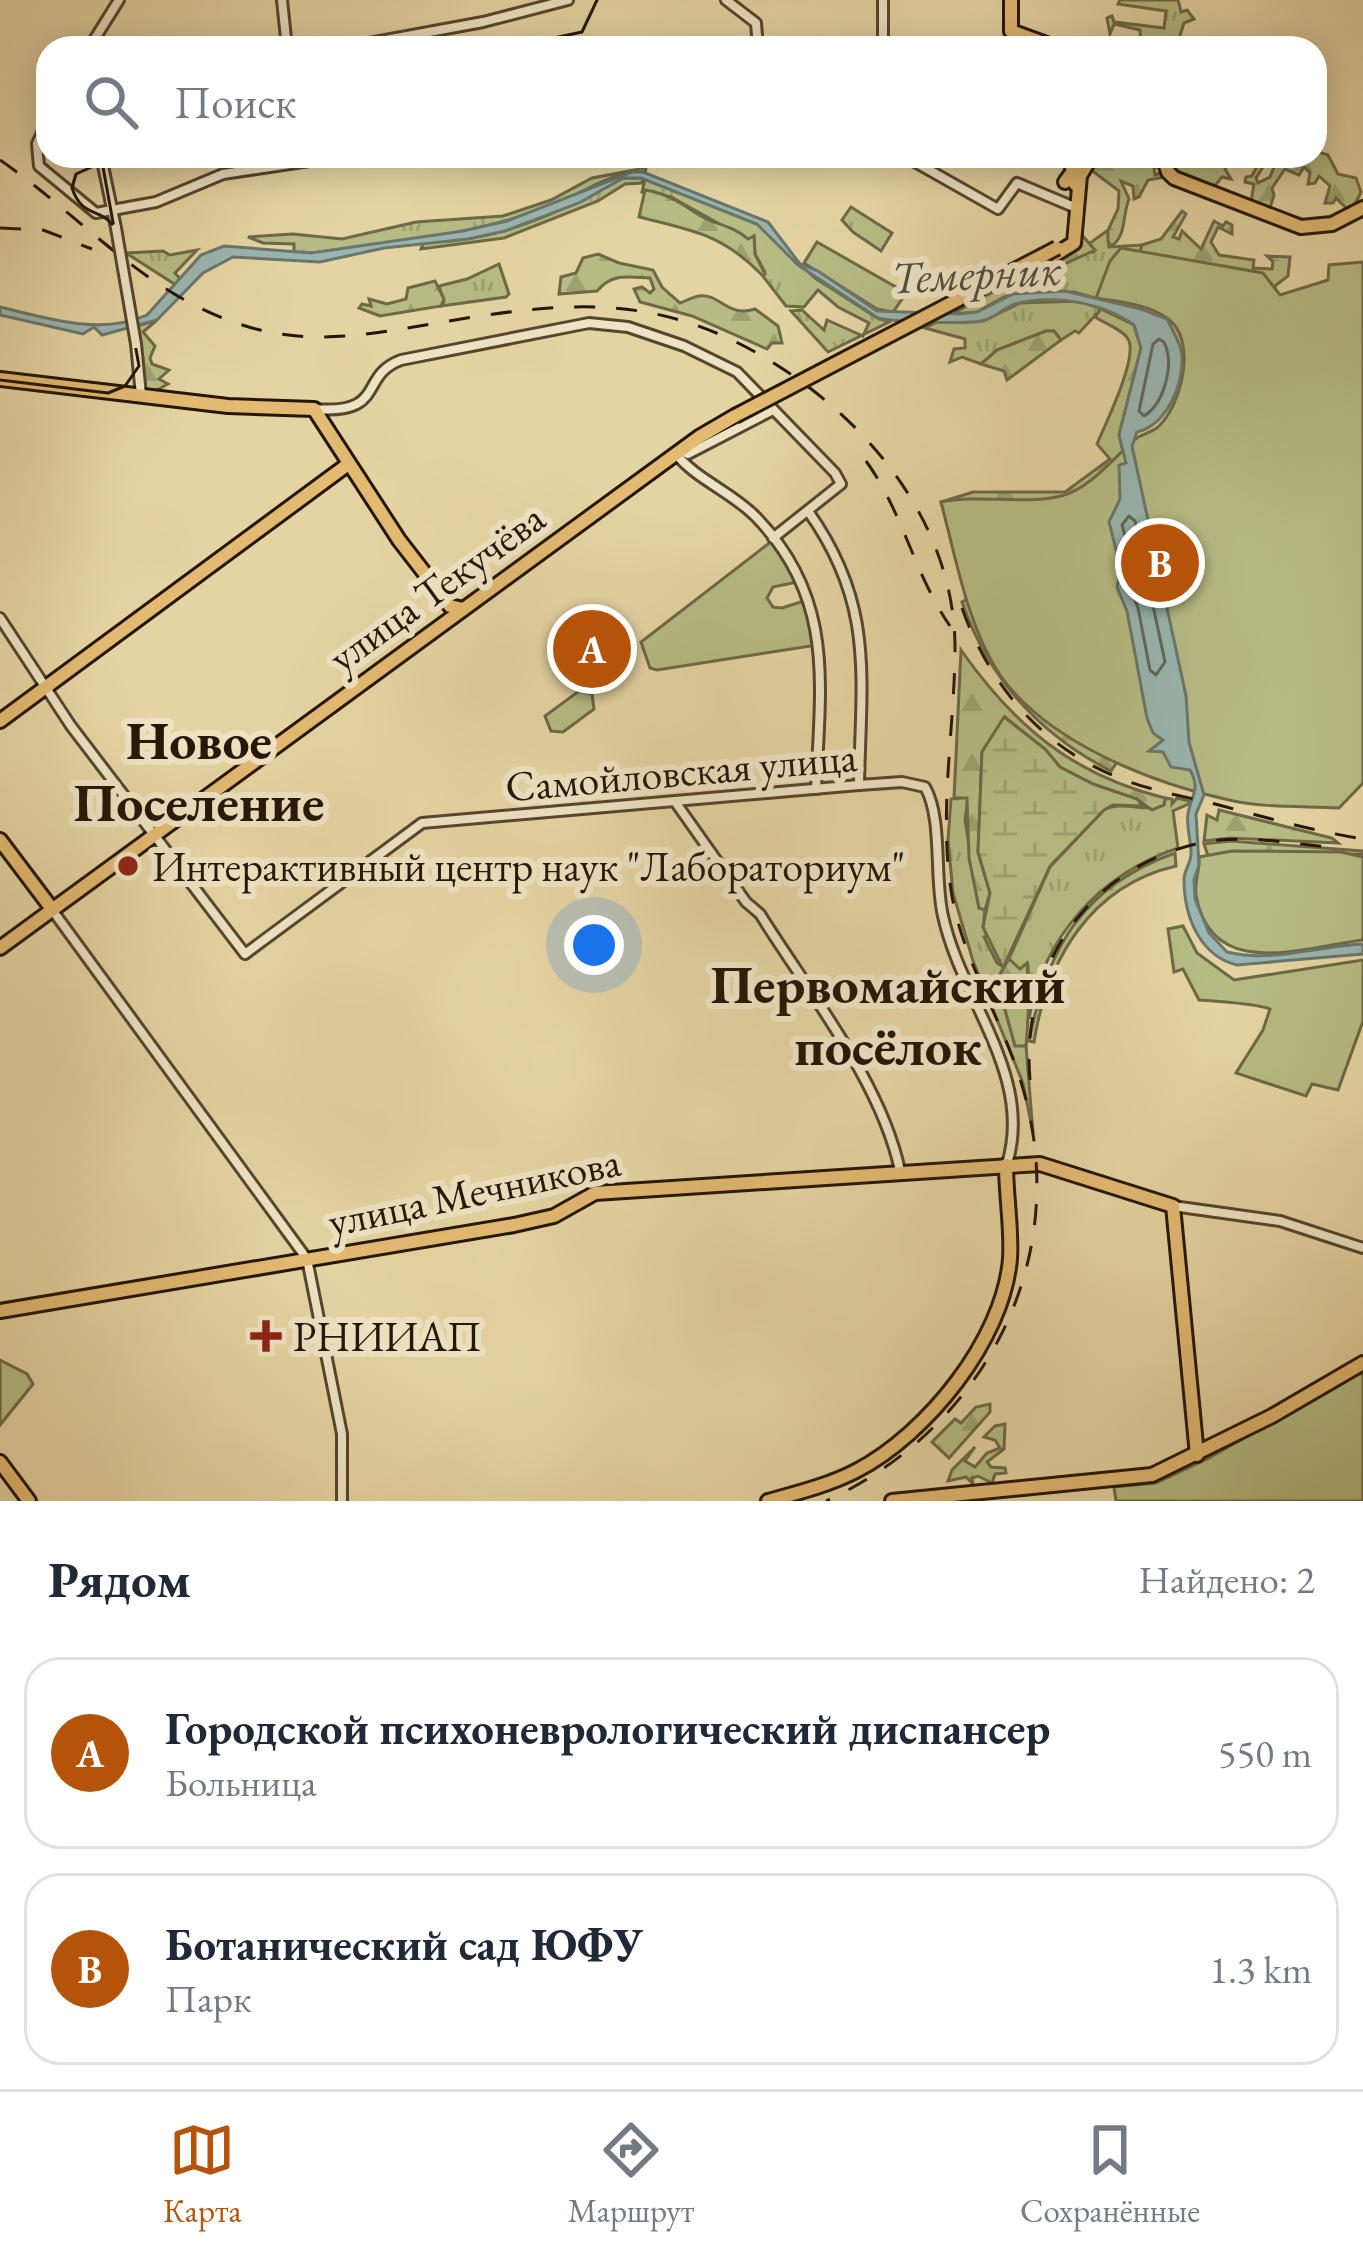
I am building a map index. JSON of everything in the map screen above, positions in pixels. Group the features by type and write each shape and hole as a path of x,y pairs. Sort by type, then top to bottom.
{"main road":[{"path":"1010,0 1011,32 1022,36"},
{"path":"1059,250 1070,235 1073,168"},
{"path":"678,452 1071,247 1076,238 1073,168"},
{"path":"1167,168 1174,178 1300,227 1331,224 1363,208"},
{"path":"0,379 228,406 314,409 347,465 454,611"},
{"name":"улица Текучёва","path":"0,948 454,611 678,452"},
{"path":"0,721 347,465"},
{"path":"0,840 52,909"},
{"name":"улица Мечникова","path":"0,1312 554,1216 595,1193 1036,1164 1173,1206"},
{"path":"768,1501 861,1468 921,1423 956,1382 982,1342 1007,1277 1006,1165"},
{"path":"1173,1206 1197,1455"},
{"path":"892,1501 1142,1477 1197,1455 1363,1363"},
{"path":"0,1466 25,1501"}],"street":[{"path":"96,36 119,0"},
{"path":"282,0 286,36"},
{"path":"407,36 568,0"},
{"path":"726,0 756,22 757,36"},
{"path":"883,36 884,0"},
{"path":"40,168 91,212 156,202 224,174 264,168"},
{"path":"104,168 136,344 137,383 131,392"},
{"path":"924,168 998,208 1017,182 1074,207"},
{"path":"314,409 358,406 389,366 418,356 568,327 617,325 697,351 737,372 826,461 842,484 773,538"},
{"path":"131,392 138,366"},
{"name":"улица Текучёва","path":"678,452 688,454 773,410"},
{"path":"678,452 689,469 739,501 773,538 807,598 821,646 816,789"},
{"path":"808,511 836,555 856,606 862,641 859,785"},
{"path":"0,619 71,726 155,834"},
{"name":"Самойловская улица","path":"155,834 245,954 422,823 859,785 902,782 925,787 932,807 944,924 1000,1057 1013,1106 1006,1165"},
{"path":"676,803 746,902 760,914 859,1070 890,1129 900,1171"},
{"path":"52,909 307,1259 342,1434 342,1501"},
{"path":"1173,1206 1280,1220 1363,1248"}],"green space":[{"path":"1120,0 1178,0 1181,12 1187,10 1194,19 1184,23 1180,36 1140,36 1140,30 1114,24 1110,34 1107,18 1112,16 1114,22 1164,28 1166,11 1118,4"},
{"path":"1328,155 1338,174 1356,178 1361,192 1354,206 1347,209 1336,198 1325,203 1330,186 1319,176 1308,184 1310,173 1305,168 1327,168"},
{"path":"646,168 645,173 611,178 529,214 436,236 311,253 294,252 294,244 263,243 248,237 293,234 342,239 416,222 503,216 551,200 592,178"},
{"path":"1156,168 1155,175 1163,172 1165,177 1148,180 1134,199 1133,186 1121,181 1129,199 1122,230 1112,246 1108,230 1118,209 1119,191 1090,169"},
{"path":"1173,168 1226,168 1231,179 1222,177 1212,189 1177,176"},
{"path":"1262,168 1258,183 1270,177 1274,168 1303,168 1299,175 1285,169 1272,188 1270,208 1251,202 1254,184 1245,182 1246,177"},
{"path":"623,178 643,178 642,183 625,184 598,201 504,238 421,249 424,242 476,237 528,223"},
{"path":"645,179 757,224 815,278 889,322 864,334 869,323 818,290 804,307 786,306 762,275 754,236 748,240 671,197 642,192"},
{"path":"645,190 673,199 748,239 754,236 755,254 765,274 706,236 639,217"},
{"path":"851,207 892,233 881,251 842,220"},
{"path":"1182,211 1186,214 1173,237 1179,239 1182,231 1201,249 1214,221 1223,226 1226,222 1232,225 1232,234 1218,227 1211,242 1219,255 1254,260 1253,268 1272,269 1267,256 1290,257 1288,276 1276,285 1272,296 1139,256 1142,245 1161,239"},
{"path":"1108,230 1109,247 1142,245 1141,270 1167,303 1191,361 1182,358 1167,319 1074,292 1022,294 1034,290 1030,284 1093,252 1090,243"},
{"path":"1080,233 1095,250 1056,268 1054,278 1042,277 1031,284 1034,290 1004,297 977,312 952,314 1073,249"},
{"path":"817,242 901,290 902,299 893,312 877,309 804,263"},
{"path":"1121,248 1263,273 1280,295 1328,280 1329,265 1363,262 1363,783 1339,808 1229,800 1167,783 1103,756 1073,740 1020,699 1000,675 979,635 941,502 1032,500 1071,493 1134,440 1158,427 1180,388 1182,341 1167,318 1133,304 1096,298 1110,261"},
{"path":"197,250 175,273 181,280 176,285 126,253 163,251 170,255"},
{"path":"598,254 653,270 662,287 680,303 706,296 737,310 755,309 778,326 782,343 772,343 767,349 692,316 640,302 634,289 642,287 650,293 654,289 650,278 620,277 597,291 559,294 561,277 576,273 583,258"},
{"path":"499,264 506,297 441,306 439,286"},
{"path":"435,281 444,299 441,306 380,316 359,308 371,306 369,299 387,304 406,299 408,288"},
{"path":"1080,301 1101,309 1079,333 1061,340 1054,331 1046,331 997,350 981,364 962,357 950,362 954,349 965,348 965,339 925,328 937,322 983,321 1020,303"},
{"path":"1101,309 1134,325 1141,348 1119,435 1126,464 1117,762 1111,771 1040,722 986,655 962,602 967,599 941,502 973,492 1065,492 1110,459 1097,444 1120,391 1130,348 1122,333 1095,317"},
{"path":"802,310 824,330 827,320 862,335 828,352 791,311"},
{"path":"157,320 143,332 155,346 152,364 169,370 159,379 168,384 153,391 142,388 137,326"},
{"path":"1054,331 1061,340 1007,380 1004,371 981,364 997,350"},
{"path":"772,541 797,582 773,587 767,598 773,607 782,608 804,601 817,645 650,668 641,642"},
{"path":"961,650 1003,702 1049,744 1102,776 1165,798 1164,805 1152,810 1137,799 1093,784 1060,767 1005,717 982,752 978,852 990,893 985,910 979,908 969,858 967,798 954,798"},
{"path":"579,691 592,694 594,709 563,732 551,731 545,716"},
{"path":"1004,717 1060,767 1137,799 1143,806 1113,805 1104,810 1050,866 1003,968 983,927 990,893 978,852 982,752"},
{"path":"968,797 965,820 979,908 985,910 984,937 997,963 1005,968 999,988 1015,1045 1026,1046 1033,1133 1023,1083 973,961 953,893 948,840 951,799"},
{"path":"1165,798 1172,799 1172,804 1177,798 1193,802 1173,811 1178,848 1123,875 1079,913 1047,961 1029,1019 1028,965 1019,969 1009,959 1050,867 1104,810 1157,807 1164,805"},
{"path":"1219,810 1338,843 1204,841 1207,815 1217,820"},
{"path":"1230,841 1363,854 1208,856 1204,844"},
{"path":"1232,851 1341,852 1363,857 1363,940 1261,953 1220,939 1205,922 1196,895 1199,857"},
{"path":"1175,853 1176,866 1119,890 1078,931 1050,983 1034,1042 1029,1041 1046,977 1074,925 1115,883"},
{"path":"1183,926 1197,953 1234,980 1363,960 1363,1021 1338,1090 1312,1084 1306,1096 1236,1073 1263,1030 1270,1009 1199,1000 1183,969 1174,972 1168,929"},
{"path":"1009,959 1020,969 1027,963 1026,1046 1015,1046 999,988 998,977"},
{"path":"0,1360 27,1374 33,1384 0,1425"},
{"path":"1360,1372 1363,1501 1116,1501 1114,1487 1156,1483"},
{"path":"990,1404 990,1412 949,1458 932,1442 955,1419 961,1423 976,1407"},
{"path":"1005,1424 1004,1449 987,1462 1005,1468 1006,1473 995,1474 992,1483 978,1476 972,1478 973,1484 966,1477 948,1481 952,1470 975,1447 965,1461 975,1467 987,1453 1000,1448 995,1440 984,1437"}],"water":[{"path":"632,172 643,172 768,222 800,264 877,311 960,314 977,312 1013,294 1065,291 1167,319 1181,350 1180,378 1165,412 1137,432 1132,446 1186,696 1189,742 1204,795 1196,814 1195,899 1209,933 1227,952 1278,955 1363,944 1363,954 1237,965 1213,953 1191,921 1184,879 1191,856 1188,819 1195,783 1190,770 1171,767 1163,752 1149,751 1163,740 1153,733 1147,718 1127,611 1117,587 1121,569 1109,522 1120,499 1119,465 1126,463 1119,435 1141,348 1134,325 1121,317 1077,302 1045,300 1015,304 973,322 878,318 798,265 757,224 641,178 623,178 579,203 505,231 468,239 384,248 320,262 233,257 203,273 157,320 102,335 94,327 83,334 0,315 0,307 92,325 129,321 147,315 201,255 224,246 311,253 463,231 507,221"}],"tram line":[{"path":"563,36 582,32 597,0"},
{"path":"90,168 76,174 72,188 81,204 114,226"},
{"path":"0,380 108,393 125,386 139,366 103,168"}],"railway":[{"path":"0,160 154,281 222,318 260,330 346,336 570,307 612,308 696,325 738,343 818,394 851,423 906,490 927,527 952,609 955,653 946,831 951,890 963,939 1021,1082 1035,1147 1036,1210 1025,1271 1004,1329 973,1382 932,1429 883,1469 826,1501"},
{"path":"0,228 43,230 92,249"},
{"path":"866,461 950,626"},
{"path":"962,608 986,661 1019,708 1086,762 1151,789 1363,839"},
{"path":"1030,1080 1030,1039 1050,962 1094,899 1160,856 1200,843 1232,839 1328,847"}],"place":[{"name":"Ботанический сад ЮФУ","path":"1160,563"},
{"name":"Городской психоневрологический диспансер","path":"592,649"},
{"name":"Интерактивный центр наук \"Лабораториум\"","path":"128,866"},
{"name":"РНИИАП","path":"266,1336"}],"district":[{"name":"Новое Поселение","path":"199,771"},
{"name":"Первомайский посёлок","path":"888,1015"}],"water label":[{"name":"Темерник","path":"976,273"}]}
